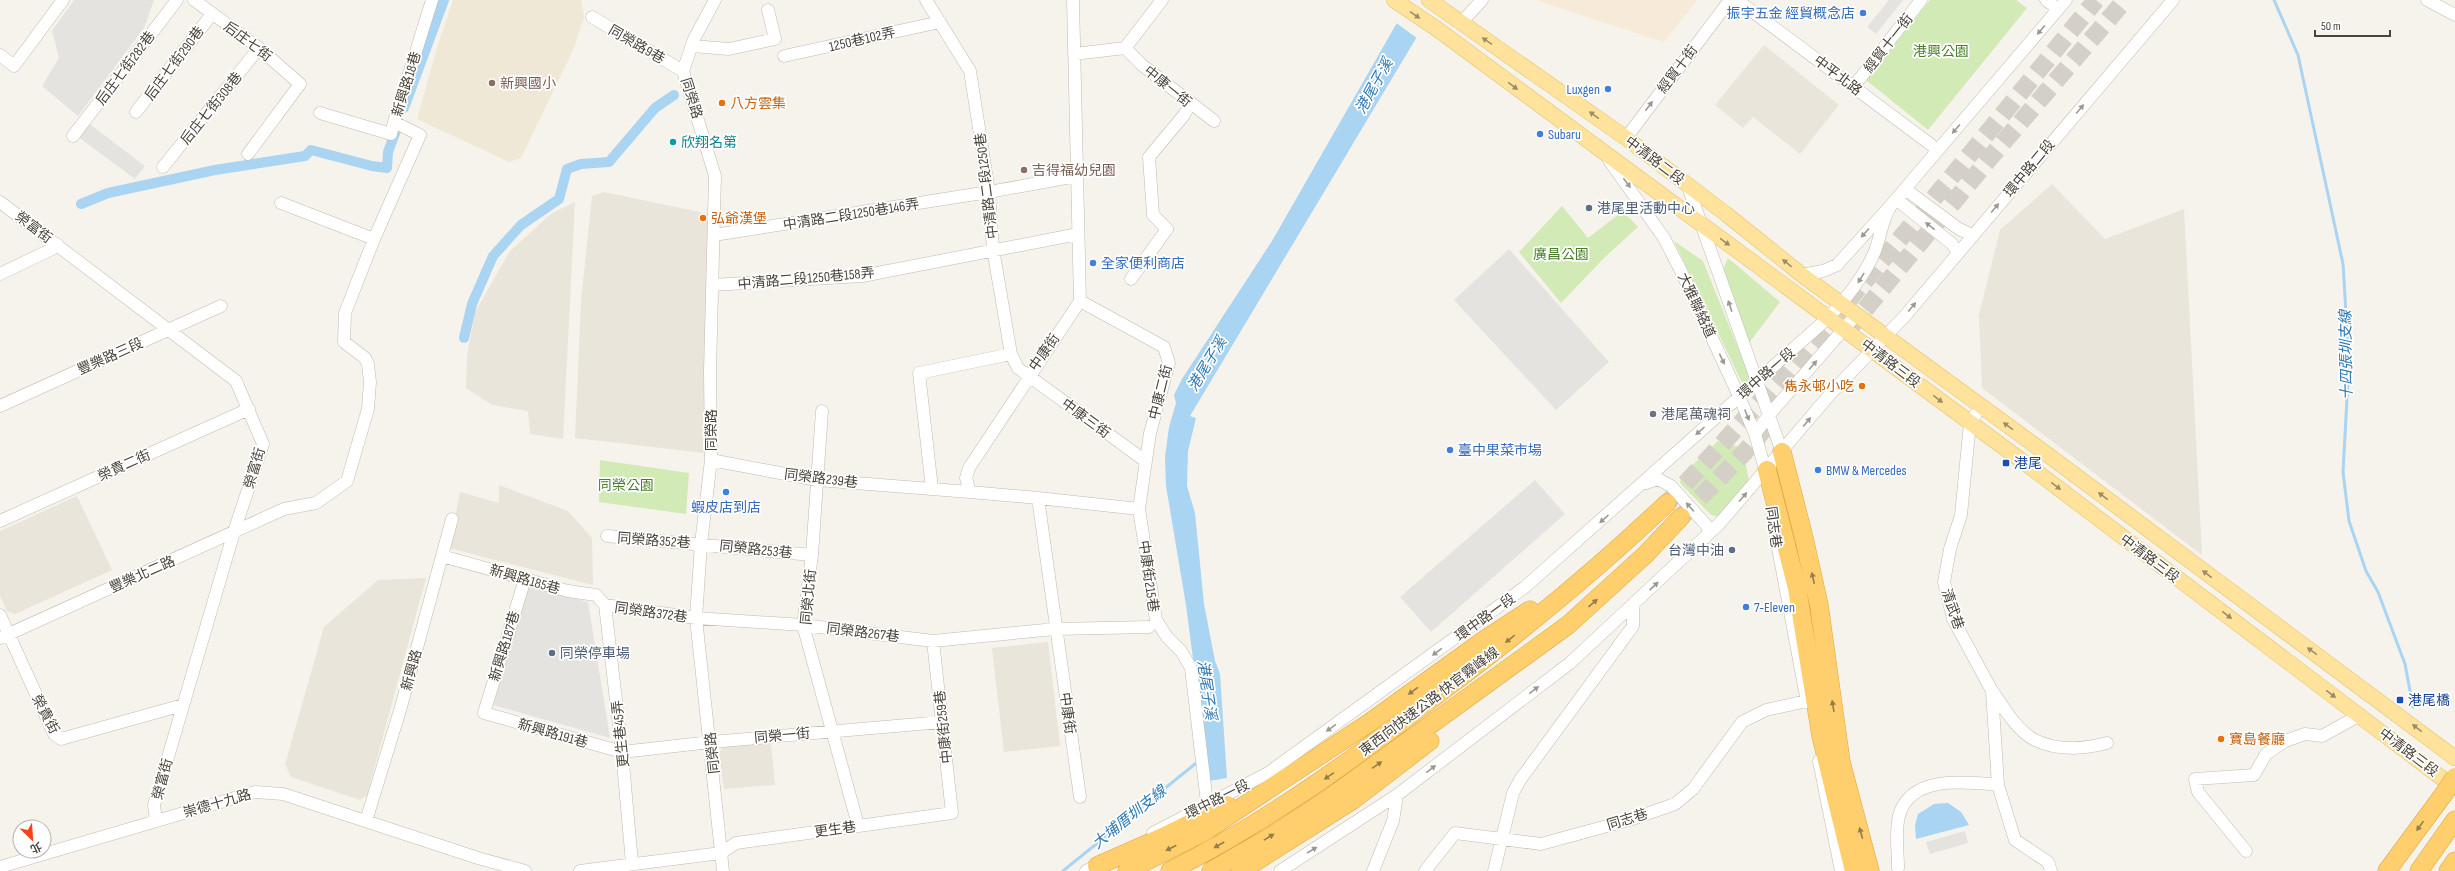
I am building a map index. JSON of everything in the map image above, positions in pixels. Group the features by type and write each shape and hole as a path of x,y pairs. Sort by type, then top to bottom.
{"highway":[{"path":"1782,452 1819,605 1841,762 1870,871"},
{"path":"1767,470 1821,736 1854,871"},
{"name":"東西向快速公路 快官霧峰線","path":"1170,871 1258,822 1377,741 1492,653 1608,559 1667,503"},
{"name":"東西向快速公路 快官霧峰線","path":"1211,871 1270,837 1328,799 1568,625 1645,554 1681,517"},
{"path":"1127,871 1204,832 1312,762 1484,640 1608,559"},
{"path":"1241,871 1353,800 1491,694 1568,625"},
{"path":"1092,868 1166,836 1312,762"},
{"path":"2387,871 2449,791 2455,778"},
{"path":"2419,871 2455,820"},
{"path":"2448,871 2455,861"}],"main road":[{"name":"中清路二段","path":"1394,0 1437,29 1844,329"},
{"name":"中清路二段","path":"1429,0 1626,138 1802,275 1856,315"},
{"name":"中清路三段","path":"1856,315 2455,758"},
{"name":"中清路三段","path":"1844,329 2360,715 2449,791"}],"street":[{"path":"0,56 14,66 63,0"},
{"name":"后庄七街282巷","path":"73,136 177,0"},
{"name":"后庄七街","path":"194,0 259,48 300,84 248,154"},
{"name":"新興路18巷","path":"344,342 345,313 374,239 420,135 394,122 432,0"},
{"name":"同榮路","path":"715,0 692,46 683,70 715,176 712,285 711,460 700,544 696,618 711,742 723,871"},
{"name":"中清路二段1250巷","path":"926,0 970,71 989,192 993,249 1011,354 1018,368 1028,376"},
{"path":"1073,0 1080,301"},
{"path":"1074,54 1125,48 1162,0"},
{"path":"1461,23 1482,0"},
{"name":"經貿十街","path":"1626,138 1730,0"},
{"name":"中平北路","path":"1737,0 1938,150"},
{"name":"經貿十一街","path":"1854,86 1921,0"},
{"path":"1802,275 1823,271 1836,264 1894,202 2062,4 2046,0"},
{"name":"環中路二段","path":"1886,337 2173,0"},
{"path":"2427,0 2455,15"},
{"path":"692,46 729,50 775,39 768,10"},
{"name":"后庄七街290巷","path":"136,112 212,14"},
{"name":"同榮路9巷","path":"592,17 683,70"},
{"name":"1250巷102弄","path":"784,56 940,22"},
{"name":"后庄七街308巷","path":"163,168 259,48"},
{"name":"中康一街","path":"1125,48 1142,65 1214,122"},
{"path":"1130,279 1166,229 1153,215 1149,158 1184,115 1190,104"},
{"path":"320,113 391,134 394,122"},
{"name":"大雅聯絡道","path":"1603,152 1634,193 1664,238 1739,396 1755,434 1767,470"},
{"name":"中清路二段1250巷146弄","path":"714,235 989,192 1077,176"},
{"name":"大雅聯絡道","path":"1687,184 1782,452"},
{"path":"1905,189 1959,228 1972,235"},
{"name":"榮富街","path":"0,202 236,381 263,444 234,532 182,705 154,805 156,820"},
{"path":"1894,202 1951,243 1958,252"},
{"path":"1841,304 1855,287 1870,262 1885,216 1894,202"},
{"path":"281,203 374,239"},
{"name":"中清路二段1250巷158弄","path":"712,285 862,276 993,249 1078,234"},
{"path":"0,274 52,249 57,244"},
{"name":"中康街","path":"970,492 966,478 969,468 1028,376 1080,301"},
{"name":"中康二街","path":"1080,301 1164,347 1169,364 1144,460 1140,509"},
{"name":"環中路一段","path":"1092,868 1207,803 1268,773 1525,587 1643,484 1739,396 1757,382 1829,317 1841,304"},
{"name":"豐樂路三段","path":"0,406 221,306"},
{"path":"1755,434 1768,415 1856,315"},
{"path":"1280,871 1397,795 1570,663 1705,538 1767,470 1832,392 1886,337"},
{"name":"豐樂北二路","path":"4,636 284,509 316,503 347,480 368,409 370,382 368,364 365,358 344,342"},
{"path":"932,490 919,373 1011,354"},
{"name":"中康三街","path":"1028,376 1144,460"},
{"name":"清武巷","path":"1981,406 1970,422 1962,515 1950,549 1944,582 1953,619 1992,692 1998,785 2015,840 2048,862 2051,871"},
{"name":"榮貴二街","path":"0,521 249,409"},
{"name":"同榮北街","path":"822,411 812,555 803,625 858,825"},
{"name":"同榮路239巷","path":"711,460 817,480 970,492"},
{"path":"1643,484 1658,479 1668,484 1708,527 1708,533 1705,538"},
{"path":"970,492 1140,509"},
{"name":"中康街","path":"1038,498 1080,797"},
{"name":"中康街215巷","path":"1140,509 1156,620 1167,637 1181,651 1191,668 1207,803"},
{"name":"新興路","path":"366,820 401,707 452,519"},
{"name":"同榮路352巷","path":"607,536 700,544"},
{"name":"同榮路253巷","path":"700,544 812,555"},
{"name":"新興路185巷","path":"442,556 568,591 596,595 605,606"},
{"name":"新興路187巷","path":"484,713 525,579"},
{"path":"1790,588 1807,701 1841,871"},
{"name":"同榮路372巷","path":"605,606 696,618"},
{"name":"更生巷45弄","path":"605,606 622,752 632,863"},
{"path":"1494,871 1513,793 1520,780 1633,626 1633,606"},
{"name":"榮貴街","path":"0,615 4,636 54,734 61,739 182,705"},
{"name":"同榮路267巷","path":"696,618 803,625 933,641"},
{"path":"933,641 1056,630 1149,627"},
{"name":"中康街259巷","path":"933,641 952,813"},
{"path":"1992,692 2016,724 2035,740 2060,746 2084,749 2107,743"},
{"name":"同志巷","path":"1425,871 1455,833 1541,844 1629,820 1675,804 1693,789 1742,722 1766,710 1807,701"},
{"name":"新興路191巷","path":"484,713 622,752"},
{"path":"2246,851 2198,792 2195,779 2254,775 2266,754 2285,741 2305,734 2322,736 2360,715"},
{"name":"同榮一街","path":"622,752 711,742 942,722"},
{"path":"1898,868 1899,816 1908,798 1922,789 1955,781 1998,785"},
{"name":"崇德十九路","path":"0,867 255,792 283,794 366,820 495,867 525,871"},
{"path":"1373,871 1393,821 1397,795"},
{"name":"更生巷","path":"721,853 736,843 952,813"},
{"path":"580,871 632,863 721,853"}],"shaded area":[{"path":"74,0 154,0 144,28 78,116 42,86 59,58 52,31"},
{"name":"新興國小","path":"453,0 581,0 584,17 574,48 521,158 509,162 417,119 437,48"},
{"path":"1535,0 1697,0 1664,42"},
{"path":"1889,0 1903,0 1876,34 1867,27"},
{"path":"1764,45 1839,105 1800,154 1753,117 1743,128 1715,105"},
{"path":"87,122 145,166 135,179 77,136"},
{"path":"2052,184 2105,239 2184,209 2202,555 1982,388 1979,315 2000,230"},
{"path":"604,192 709,214 704,453 575,438 581,301 592,196"},
{"path":"575,202 563,439 530,434 528,411 492,405 466,388 467,356 475,312 510,251 552,213"},
{"path":"1509,249 1609,362 1556,410 1454,300"},
{"path":"1535,480 1565,514 1431,632 1400,597"},
{"path":"499,485 568,511 592,538 593,585 449,548 460,492 499,503"},
{"path":"77,496 112,570 15,614 7,611 0,596 0,531"},
{"path":"426,578 367,795 360,800 291,777 285,764 324,627 378,580"},
{"name":"同榮停車場","path":"525,584 588,602 610,738 493,705"},
{"path":"1048,642 1060,746 1004,752 992,648"},
{"path":"771,743 775,785 724,789 719,753 723,747"},
{"path":"1965,831 1968,843 1930,854 1926,842"}],"green space":[{"name":"港興公園","path":"1930,0 2016,0 2027,8 1928,130 1866,80"},
{"name":"廣昌公園","path":"1562,206 1588,238 1623,211 1638,227 1605,257 1561,303 1519,252"},
{"path":"1674,241 1703,261 1752,383 1745,389"},
{"path":"1728,258 1780,302 1749,343 1723,270"},
{"path":"1718,441 1743,448 1749,482 1719,517 1711,515 1680,483 1681,476"},
{"name":"同榮公園","path":"600,460 689,473 686,514 599,502"}],"water":[{"name":"港尾子溪","path":"1398,21 1418,35 1190,416 1196,418 1188,451 1187,486 1195,513 1204,604 1215,661 1220,674 1227,778 1209,781 1186,605 1166,486 1165,457 1169,427 1176,403 1174,395 1182,379 1272,241"},
{"path":"1948,803 1961,812 1969,825 1916,839 1915,825 1918,814 1934,804"}],"pier":[{"path":"1409,0 1450,0 1418,39 1395,22"}],"waterway":[{"path":"404,108 444,0"},
{"name":"十四張圳支線","path":"2274,0 2298,55 2343,264 2349,362 2343,472 2349,521 2366,571 2378,592 2405,664 2413,707"},
{"path":"464,338 472,304 493,256 521,225 559,199 567,169 581,164 609,162 655,108 674,95"},
{"path":"81,204 108,193 215,170 305,156 311,150 372,166 387,168 388,152 397,128"},
{"name":"大埔厝圳支線","path":"1063,871 1195,764"}],"tunnel":[{"path":"1667,503 1833,319 2096,0"},
{"path":"1848,330 1989,159 2125,0"},
{"path":"1681,517 1743,454 1767,426"}],"place":[{"name":"振宇五金 經貿概念店","path":"1863,13"},
{"name":"新興國小","path":"492,83"},
{"name":"Luxgen","path":"1608,89"},
{"name":"八方雲集","path":"722,103"},
{"name":"Subaru","path":"1540,134"},
{"name":"欣翔名第","path":"673,142"},
{"name":"吉得福幼兒園","path":"1024,170"},
{"name":"港尾里活動中心","path":"1589,208"},
{"name":"弘爺漢堡","path":"703,218"},
{"name":"全家便利商店","path":"1093,263"},
{"name":"雋永邨小吃","path":"1862,386"},
{"name":"港尾萬魂祠","path":"1653,414"},
{"name":"臺中果菜市場","path":"1450,450"},
{"name":"港尾","path":"2006,463"},
{"name":"BMW & Mercedes","path":"1818,470"},
{"name":"蝦皮店到店","path":"726,492"},
{"name":"台灣中油","path":"1732,550"},
{"name":"7-Eleven","path":"1746,607"},
{"name":"同榮停車場","path":"552,653"},
{"name":"港尾橋","path":"2400,700"},
{"name":"寶島餐廳","path":"2221,739"}]}
